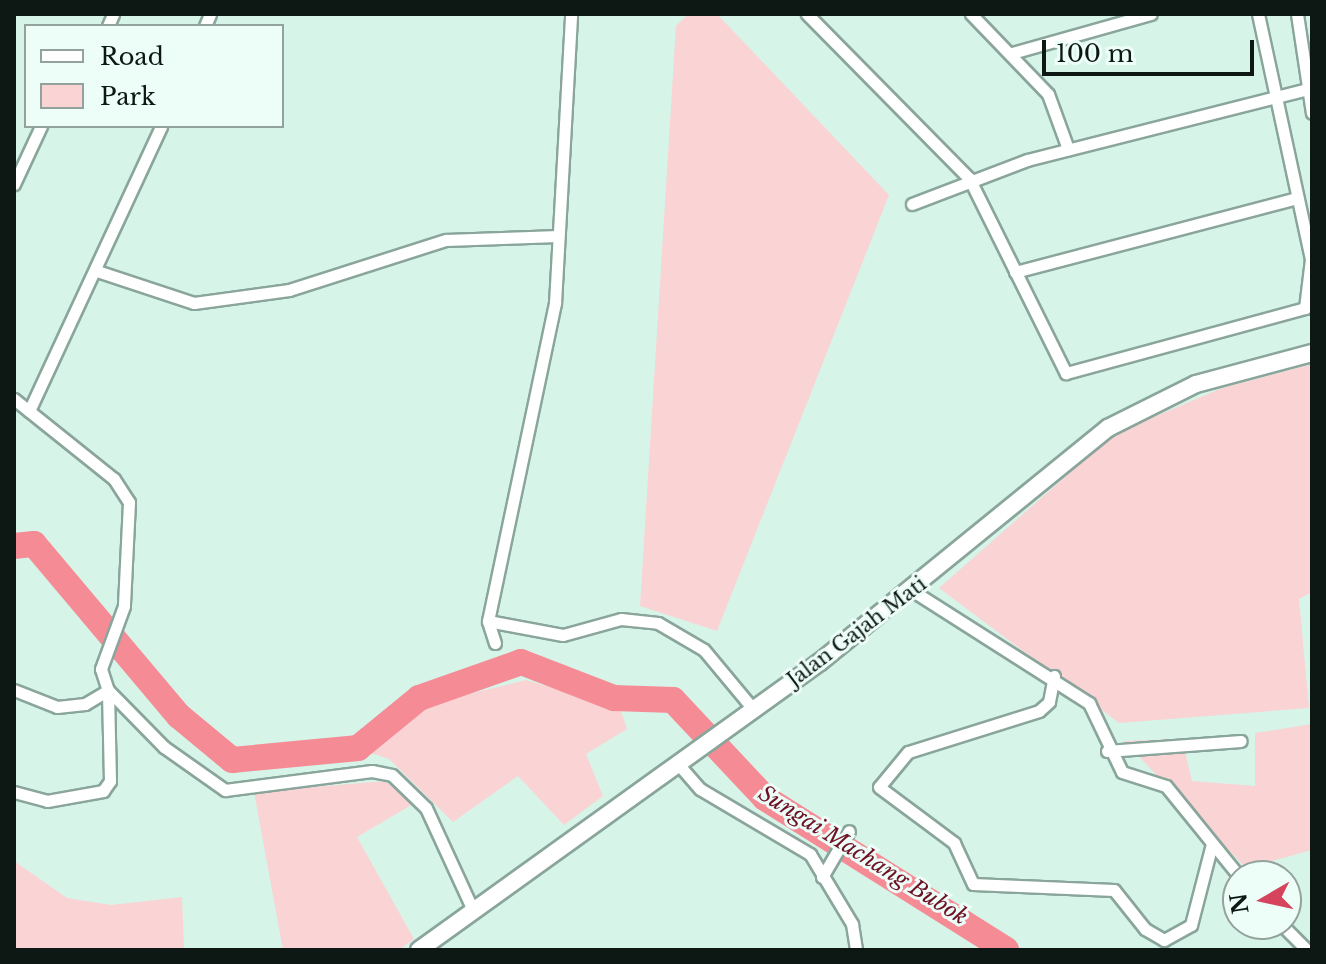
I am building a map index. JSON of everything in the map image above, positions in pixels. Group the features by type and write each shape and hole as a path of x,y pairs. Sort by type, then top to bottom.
{"main road":[{"name":"Jalan Gajah Mati","path":"419,950 686,760 913,591 1108,428 1196,384 1312,353"}],"street":[{"path":"495,643 488,621 555,303 571,14"},
{"path":"807,14 969,178 1066,373 1295,317 1310,299 1311,259 1258,14"},
{"path":"971,14 1012,53 1056,106 1068,149"},
{"path":"1012,53 1151,14"},
{"path":"1297,14 1312,113"},
{"path":"912,204 969,178 1068,149 1308,89"},
{"path":"14,184 40,128"},
{"path":"29,411 97,271 160,128"},
{"path":"1015,272 1297,198"},
{"path":"97,271 194,303 289,290 446,240 558,236"},
{"path":"14,399 114,479 129,502 120,628 104,658 108,690 110,781 103,791 47,801 14,792"},
{"path":"913,591 1054,676 1089,703 1107,751 1122,772 1166,786 1226,860"},
{"path":"488,621 563,635 621,619 658,623 704,650 754,710"},
{"path":"1054,676 1049,702 1039,711 908,752 879,787 954,843 973,884 1114,890 1145,929 1164,940 1191,925 1212,844"},
{"path":"14,690 57,707 85,704 108,690"},
{"path":"108,690 164,747 225,790 372,771 392,775 426,808 473,910"},
{"path":"1107,751 1241,741"},
{"path":"686,760 700,789 810,854 852,924 856,950"},
{"path":"822,877 849,831"}],"green space":[{"path":"688,14 717,14 889,195 717,631 640,606 676,26"},
{"path":"1312,364 1312,592 1299,599 1309,708 1119,723 939,588 1114,434 1222,388"},
{"path":"526,680 620,708 627,729 586,754 603,796 564,825 518,776 453,822 389,759 367,752 428,704"},
{"path":"1312,724 1312,850 1275,860 1238,860 1124,741 1182,739 1192,781 1255,786 1255,733"},
{"path":"385,781 413,804 357,837 414,939 399,950 283,950 254,792"},
{"path":"14,861 67,898 111,905 182,897 184,950 14,950"}],"waterway":[{"name":"Sungai Machang Bubok","path":"14,546 34,544 179,716 232,760 358,748 419,698 521,662 614,698 673,700 765,798 1006,950"}]}
